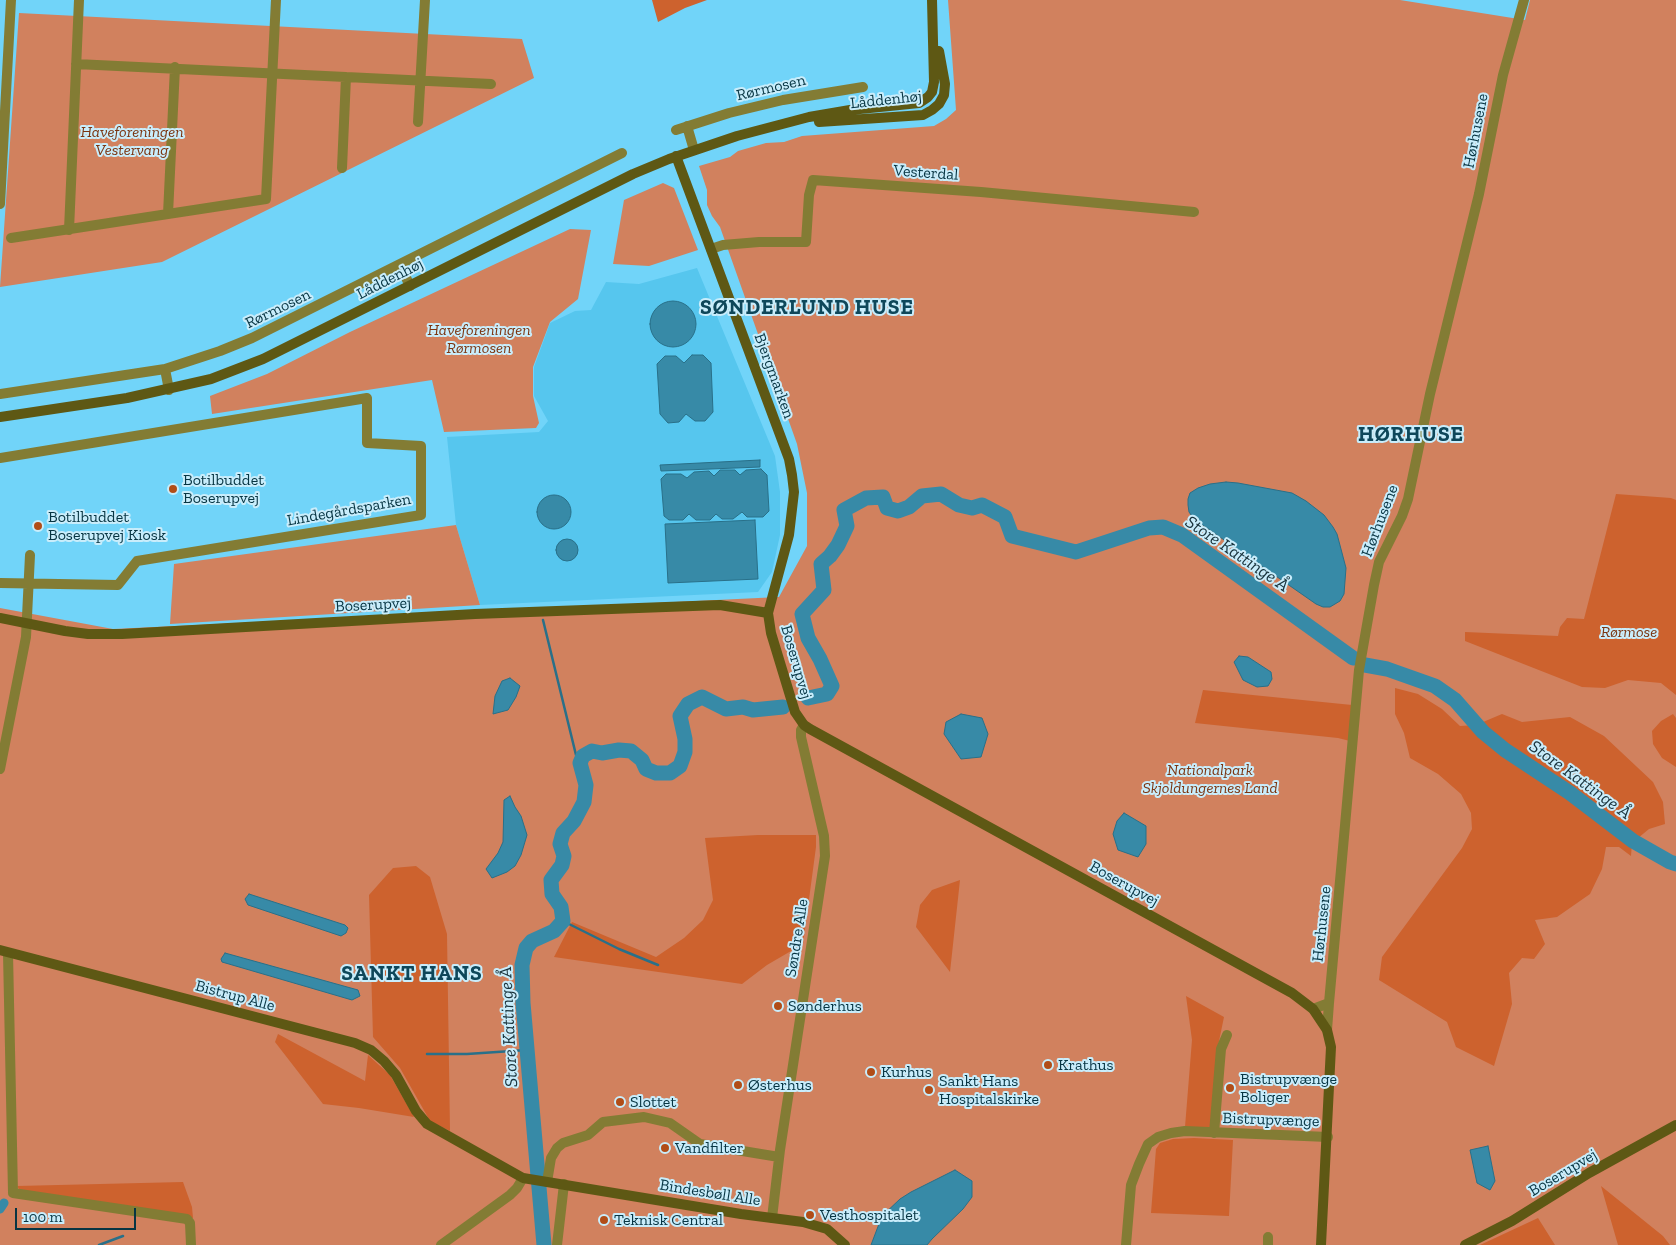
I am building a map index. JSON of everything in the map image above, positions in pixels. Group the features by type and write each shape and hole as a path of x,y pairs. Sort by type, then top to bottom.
{"street":[{"path":"0,204 11,0"},
{"path":"69,230 79,0"},
{"path":"11,238 266,199 276,0"},
{"path":"418,122 426,0"},
{"name":"Låddenhøj","path":"0,417 169,390 211,379 263,359 633,174 694,150 737,136 781,126 851,118 923,115 939,104 944,95 945,84 933,23 932,0"},
{"name":"Hørhusene","path":"1327,1030 1360,665 1369,607 1380,562 1408,499 1430,394 1480,194 1503,75 1524,0"},
{"path":"76,64 175,67 491,84"},
{"path":"168,214 175,67"},
{"path":"342,168 346,77"},
{"name":"Rørmosen","path":"676,130 729,113 783,100 864,86"},
{"path":"687,126 694,150"},
{"name":"Rørmosen","path":"0,394 164,368 220,351 252,338 622,153"},
{"name":"Bjergmarken","path":"676,156 789,459 794,492 790,527 768,613"},
{"name":"Vesterdal","path":"711,249 723,245 758,242 806,242 813,180 981,192 1194,212"},
{"path":"400,265 410,286"},
{"path":"164,368 169,390"},
{"name":"Lindegårdsparken","path":"0,458 367,398 367,443 421,446 421,515 137,560 118,585 0,583"},
{"path":"0,770 28,624 30,554"},
{"name":"Boserupvej","path":"0,618 88,634 122,634 475,614 720,605 768,613 771,633 795,712 810,729 1292,993 1313,1009 1327,1030 1332,1064 1321,1245"},
{"name":"Søndre Alle","path":"772,1218 779,1157 825,856 824,836 801,737 801,730 804,724"},
{"path":"4,952 13,1192 186,1219 190,1223 191,1245"},
{"name":"Bistrup Alle","path":"4,952 355,1043 371,1050 384,1061 396,1075 416,1111 427,1124"},
{"path":"1313,1009 1330,1003"},
{"name":"Bistrupvænge","path":"1214,1133 1221,1049 1227,1035"},
{"path":"547,1182 551,1158 562,1143 588,1135 603,1122 644,1117 670,1123 700,1144 779,1157"},
{"name":"Bindesbøll Alle","path":"427,1124 523,1178 817,1225 827,1229 846,1245"},
{"name":"Boserupvej","path":"1465,1245 1512,1221 1597,1169 1676,1125"},
{"name":"Bistrupvænge","path":"1126,1245 1132,1186 1148,1144 1158,1137 1185,1131 1328,1137"},
{"path":"441,1245 510,1195 523,1178"},
{"path":"557,1245 564,1184"}],"shaded area":[{"path":"697,268 775,456 780,492 780,535 772,572 758,592 480,605 456,525 447,437 539,432 548,421 534,396 534,367 550,323 575,311 591,310 606,282 639,284"},
{"path":"673,301 686,305 692,311 696,324 692,337 686,343 673,347 660,343 654,337 650,324 654,311 660,305"},
{"path":"692,355 703,355 711,363 713,412 705,421 695,421 686,414 679,422 668,423 660,414 657,364 665,356 676,356 684,363"},
{"path":"760,460 760,467 661,471 660,465"},
{"path":"761,469 767,475 769,511 763,517 747,517 742,512 733,519 722,519 716,514 710,520 696,520 689,514 683,520 669,520 664,516 661,479 666,474 681,474 687,478 694,472 709,471 714,476 720,470 735,470 740,475 746,470"},
{"path":"1226,482 1292,493 1324,515 1337,534 1346,568 1344,594 1340,601 1330,607 1316,604 1194,519 1189,512 1188,499 1190,493 1210,484"},
{"path":"554,495 566,500 571,512 566,524 554,529 542,524 537,512 542,500"},
{"path":"755,520 758,579 668,583 665,524"},
{"path":"567,539 575,542 578,550 575,558 567,561 559,558 556,550 559,542"},
{"path":"1239,656 1248,657 1271,672 1272,679 1268,686 1257,687 1243,680 1234,662"},
{"path":"510,678 520,686 516,697 508,710 493,714 495,696 502,681"},
{"path":"961,714 982,718 988,734 981,757 961,759 944,734 946,722"},
{"path":"510,796 521,816 527,835 521,855 515,866 507,872 492,878 486,869 498,853 503,842 504,800"},
{"path":"1124,813 1146,826 1146,844 1138,857 1118,850 1113,834 1117,821"},
{"path":"249,894 345,925 348,928 346,933 341,936 248,905 245,899"},
{"path":"225,953 358,990 360,996 352,1000 222,962 221,959"},
{"path":"1488,1146 1495,1181 1490,1190 1477,1183 1470,1150"},
{"path":"955,1170 972,1181 972,1197 963,1209 927,1245 871,1245 882,1216 900,1199"}],"green space":[{"path":"652,0 707,0 685,8 658,22"},
{"name":"Nationalpark Skjoldungernes Land","path":"948,0 1400,0 1525,20 1530,0 1676,0 1676,1245 0,1245 0,608 113,629 779,597 807,546 807,493 797,444 720,227 707,205 707,190 699,166 730,157 738,151 766,143 784,142 802,136 934,126 946,119 956,110"},
{"name":"Haveforeningen Vestervang","path":"19,13 522,39 534,78 162,262 0,287"},
{"path":"663,183 674,188 698,250 649,266 613,264 624,200"},
{"name":"Haveforeningen Rørmosen","path":"570,229 591,230 578,299 550,322 533,367 533,396 539,423 536,428 444,432 432,380 212,414 210,396 267,374 350,332"},
{"name":"Rørmose","path":"1616,494 1676,500 1676,695 1661,683 1628,680 1605,688 1582,687 1465,641 1465,632 1558,636 1560,627 1567,618 1584,619"},
{"path":"456,525 480,605 170,624 174,564"},
{"path":"1395,688 1418,694 1442,709 1460,726 1476,725 1502,714 1522,722 1570,717 1604,736 1653,782 1663,802 1665,824 1649,829 1632,843 1631,856 1619,847 1606,847 1602,869 1590,894 1557,917 1535,920 1545,944 1534,959 1522,958 1509,973 1512,1004 1494,1066 1456,1047 1447,1022 1379,980 1382,957 1462,848 1472,829 1471,813 1461,794 1438,774 1410,758 1404,733 1395,714"},
{"path":"1203,690 1352,705 1350,741 1338,738 1195,723"},
{"path":"1673,714 1676,718 1676,767 1662,758 1653,744 1652,731 1661,721"},
{"path":"758,835 816,835 816,847 803,944 767,965 742,984 554,957 572,922 656,957 684,938 703,920 713,900 705,838"},
{"path":"416,866 430,877 447,934 450,1131 430,1121 400,1068 373,1037 369,895 393,868"},
{"path":"960,880 950,972 916,927 920,905 932,890"},
{"path":"1186,996 1224,1017 1218,1046 1212,1128 1185,1127 1192,1040"},
{"path":"278,1034 365,1081 368,1055 390,1075 414,1117 323,1104 275,1042"},
{"path":"1173,1139 1233,1140 1229,1216 1151,1213 1156,1149 1160,1143"},
{"path":"183,1182 192,1207 193,1218 20,1191 17,1186"},
{"path":"1601,1186 1663,1236 1670,1245 1618,1245"},
{"path":"1538,1218 1555,1245 1480,1245"}],"waterway":[{"name":"Store Kattinge Å","path":"808,698 827,694 832,686 808,638 802,614 824,590 821,564 838,545 847,526 844,510 866,498 883,497 887,508 898,511 909,507 922,496 941,494 959,505 972,508 982,505 1005,517 1012,536 1076,552 1149,528 1163,527 1182,535 1353,658"},
{"path":"543,620 576,755 580,763"},
{"name":"Store Kattinge Å","path":"1365,665 1387,669 1435,686 1455,700 1483,732 1505,750 1570,793 1633,841 1676,864"},
{"name":"Store Kattinge Å","path":"544,1245 523,1003 522,965 526,948 532,941 554,931 563,921 561,907 552,894 551,880 562,865 564,856 560,844 563,833 574,821 584,802 586,785 580,763 583,756 592,751 602,753 619,750 631,751 642,760 646,769 656,773 670,773 680,766 685,752 685,739 680,716 688,704 702,697 726,709 743,707 753,710 783,707"},
{"path":"563,921 619,949 658,965"},
{"path":"427,1054 467,1054 527,1050"},
{"path":"0,1209 4,1203"},
{"path":"99,1245 123,1236"}],"place":[{"name":"Botilbuddet Boserupvej","path":"173,489"},
{"name":"Botilbuddet Boserupvej Kiosk","path":"38,526"},
{"name":"Sønderhus","path":"778,1006"},
{"name":"Krathus","path":"1048,1065"},
{"name":"Kurhus","path":"871,1072"},
{"name":"Østerhus","path":"738,1085"},
{"name":"Bistrupvænge Boliger","path":"1230,1088"},
{"name":"Sankt Hans Hospitalskirke","path":"929,1090"},
{"name":"Slottet","path":"620,1102"},
{"name":"Vandfilter","path":"665,1148"},
{"name":"Vesthospitalet","path":"810,1215"},
{"name":"Teknisk Central","path":"604,1220"}],"district":[{"name":"SØNDERLUND HUSE","path":"807,308"},
{"name":"HØRHUSE","path":"1411,435"},
{"name":"SANKT HANS","path":"412,974"}]}
